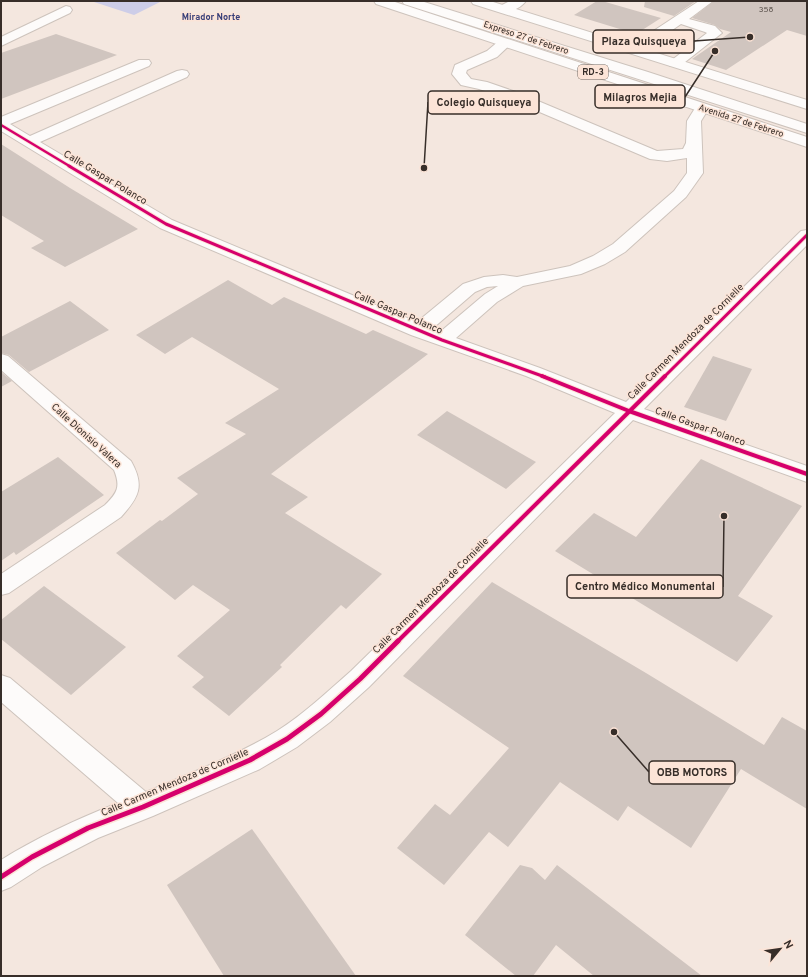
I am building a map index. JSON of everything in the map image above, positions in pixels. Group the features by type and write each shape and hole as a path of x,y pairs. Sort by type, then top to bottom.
{"main road":[{"name":"Avenida 27 de Febrero","path":"380,1 807,142"},
{"path":"397,1 460,12"},
{"name":"Expreso 27 de Febrero","path":"408,1 460,12 648,72"},
{"name":"Expreso 27 de Febrero","path":"440,1 460,12"},
{"path":"445,1 460,12"},
{"path":"477,1 807,105"},
{"path":"504,9 520,1"},
{"path":"634,50 707,1"},
{"path":"1,42 66,10"},
{"path":"675,63 715,33 710,29 679,20"},
{"path":"505,43 492,54 460,68 459,74 466,82 482,85 514,96 655,156 688,153 694,143"},
{"path":"1,124 144,63"},
{"name":"RD-3","path":"648,72 807,119"},
{"name":"RD-3","path":"648,72 807,129"},
{"path":"28,142 182,74"},
{"path":"418,331 469,288 490,281 504,280 517,282 575,270 599,260 619,248 680,194 695,173 694,121 702,108"},
{"name":"Calle Gaspar Polanco","path":"1,124 28,142 166,224 418,331 533,372 629,410 807,474"},
{"path":"667,156 689,169 693,176"},
{"name":"Calle Carmen Mendoza de Cornielle","path":"1,877 32,857 88,828 143,807 250,760 287,739 321,714 366,673 629,410 807,235"},
{"path":"442,340 492,298 517,282"},
{"name":"Calle Dionisio Valera","path":"1,360 122,466 129,480 126,497 113,511 1,586"},
{"path":"1,686 143,807"}],"shaded area":[{"path":"91,1 162,1 134,15"}],"building":[{"path":"597,1 602,1 661,18 636,34 574,15"},
{"path":"645,1 696,1 674,16 644,7"},
{"path":"714,1 807,1 807,36 787,30 726,70 692,59 731,32 692,18"},
{"path":"56,34 117,55 1,99 1,53"},
{"path":"1,144 138,229 65,267 31,248 44,241 1,215"},
{"path":"228,280 272,305 284,297 366,334 373,330 428,354 271,474 308,497 285,513 382,574 346,609 341,605 280,665 282,667 229,716 192,687 204,677 177,656 230,610 193,585 175,600 116,553 198,494 177,478 246,434 225,423 279,389 192,337 165,354 136,335"},
{"path":"70,301 109,330 29,372 9,355 1,353 1,337"},
{"path":"713,356 752,369 726,421 684,407"},
{"path":"1,372 12,381 1,387"},
{"path":"447,411 536,462 506,489 417,435"},
{"path":"58,457 104,495 16,555 14,552 1,561 1,492"},
{"path":"701,459 802,506 738,596 773,616 737,662 555,551 594,513 636,537"},
{"path":"492,582 764,745 782,717 807,731 807,809 741,769 691,848 628,806 618,821 560,782 508,847 489,832 444,885 397,848 435,804 450,815 509,748 403,676"},
{"path":"44,586 126,647 71,695 1,639 1,620"},
{"path":"252,829 356,976 224,976 167,885"},
{"path":"520,865 532,868 545,880 557,865 702,976 594,976 556,945 533,976 516,976 465,935"}],"cycle path":[{"path":"1,125 166,224 442,340 533,372 629,411 807,474"},
{"path":"1,877 32,857 88,828 143,807 250,760 287,739 321,714 360,679 807,235"}],"place":[{"name":"Plaza Quisqueya","path":"750,37"},
{"name":"Milagros Mejia","path":"715,51"},
{"name":"Colegio Quisqueya","path":"424,168"},
{"name":"Centro Médico Monumental","path":"724,516"},
{"name":"OBB MOTORS","path":"614,732"}],"district":[{"name":"Mirador Norte","path":"211,17"}]}
